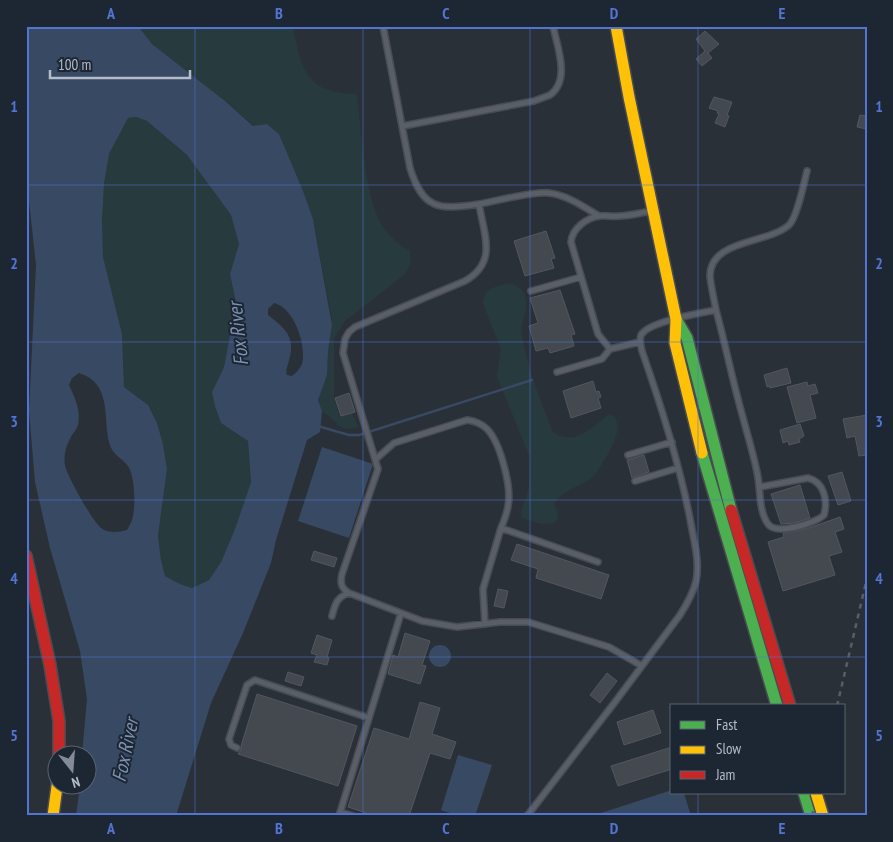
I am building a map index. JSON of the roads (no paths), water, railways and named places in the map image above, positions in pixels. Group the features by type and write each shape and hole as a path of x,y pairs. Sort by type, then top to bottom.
{"main road":[{"path":"616,26 629,97 676,319 675,343 728,544 776,704"},
{"path":"676,319 687,338 728,500 789,704"},
{"path":"26,556 50,665 59,721 59,744"},
{"path":"52,816 56,794"},
{"path":"804,794 811,816"},
{"path":"816,794 823,816"}],"lane":[{"path":"383,26 412,173 417,186 424,196 434,204 455,208 547,192 575,201 599,216"},
{"path":"403,126 534,101 550,94 560,83 561,68 553,26"},
{"path":"760,487 808,478 816,480 825,499 824,515 820,519 780,530 771,528 767,524 762,512 760,487 716,310 710,274 715,258 726,250 779,232 791,224 807,171"},
{"path":"479,204 487,249 480,271 465,281 364,322 349,332 345,339 343,353 370,448 376,460 377,474 342,574 342,587 349,593 422,621 457,627 500,622 528,622 609,647 642,666"},
{"path":"610,349 598,334 571,242 572,235 588,219 599,216 624,216 654,211"},
{"path":"531,292 581,277"},
{"path":"527,816 642,666 689,601 696,580 697,557 686,496 672,442 640,342 641,336 652,326 716,310"},
{"path":"557,372 602,359 610,349 640,342"},
{"path":"376,460 394,443 467,420 479,422 495,439 509,492 508,506 483,589 484,624"},
{"path":"628,456 672,442"},
{"path":"635,481 678,468"},
{"path":"501,528 598,562"},
{"path":"332,616 336,602 339,598 349,593"},
{"path":"353,816 340,814 401,614"},
{"path":"237,748 231,745 229,740 247,685 255,680 369,718"}],"water":[{"name":"Fox River","path":"26,26 138,26 152,44 225,101 253,126 267,124 279,134 313,219 332,325 327,375 318,400 322,411 320,432 307,440 276,540 271,563 243,633 211,703 176,816 76,816 79,794 98,794 98,744 83,744 87,699 80,651 50,548 35,482 29,411 36,265 26,173","holes":["136,117 147,121 187,155 231,215 239,244 230,274 236,303 224,367 212,392 221,423 248,441 251,482 235,529 221,562 209,580 192,588 165,576 158,536 167,469 163,444 157,423 148,405 124,387 122,334 103,257 104,184 109,154 128,118","274,303 281,306 293,319 303,347 302,364 292,376 287,375 286,371 291,352 290,339 284,329 268,315 268,309","79,373 97,384 104,402 110,446 114,453 128,466 132,477 134,508 132,520 127,530 111,532 104,530 97,524 86,508 65,465 66,449 70,438 78,426 79,420 77,404 69,385 72,378"]},
{"path":"322,447 373,464 349,538 298,521"},
{"path":"440,645 448,648 451,656 448,664 440,667 432,664 429,656 432,648"},
{"path":"458,755 492,765 475,816 459,816 441,810"},
{"path":"670,791 670,794 684,794 691,816 602,816 601,813"}],"waterway":[{"path":"321,427 349,435 359,435 532,380"}],"railway":[{"path":"837,704 867,578"},
{"path":"812,816 817,794"}]}
